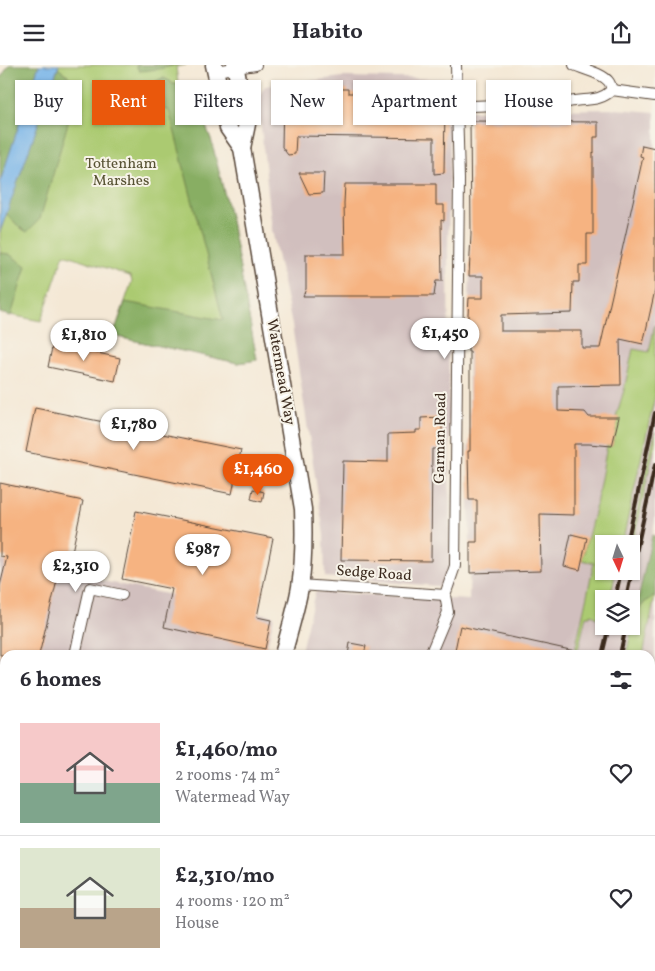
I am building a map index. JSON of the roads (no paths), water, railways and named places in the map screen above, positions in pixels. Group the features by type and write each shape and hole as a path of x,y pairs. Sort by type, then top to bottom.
{"main road":[{"name":"Watermead Way","path":"235,66 247,124 242,148 301,495 304,535 300,585 284,650"},
{"name":"Watermead Way","path":"215,68 228,128 242,148"}],"street":[{"path":"215,68 256,65"},
{"name":"Garman Road","path":"432,650 448,613 445,595 455,566 459,180 456,65"},
{"path":"574,65 602,75 609,81 612,91"},
{"path":"476,105 569,102 596,99 606,96 612,91 655,96"},
{"name":"Sedge Road","path":"300,585 445,595"},
{"path":"76,650 90,588 122,595"}],"water":[{"path":"39,65 59,65 54,80 34,80"},
{"path":"19,125 38,125 0,232 0,182"}],"railway":[{"path":"629,535 655,413"},
{"path":"628,590 655,465"},
{"path":"617,590 619,580"},
{"path":"603,650 607,635"},
{"path":"621,650 624,635"}],"park label":[{"name":"Tottenham Marshes","path":"121,172"}]}
